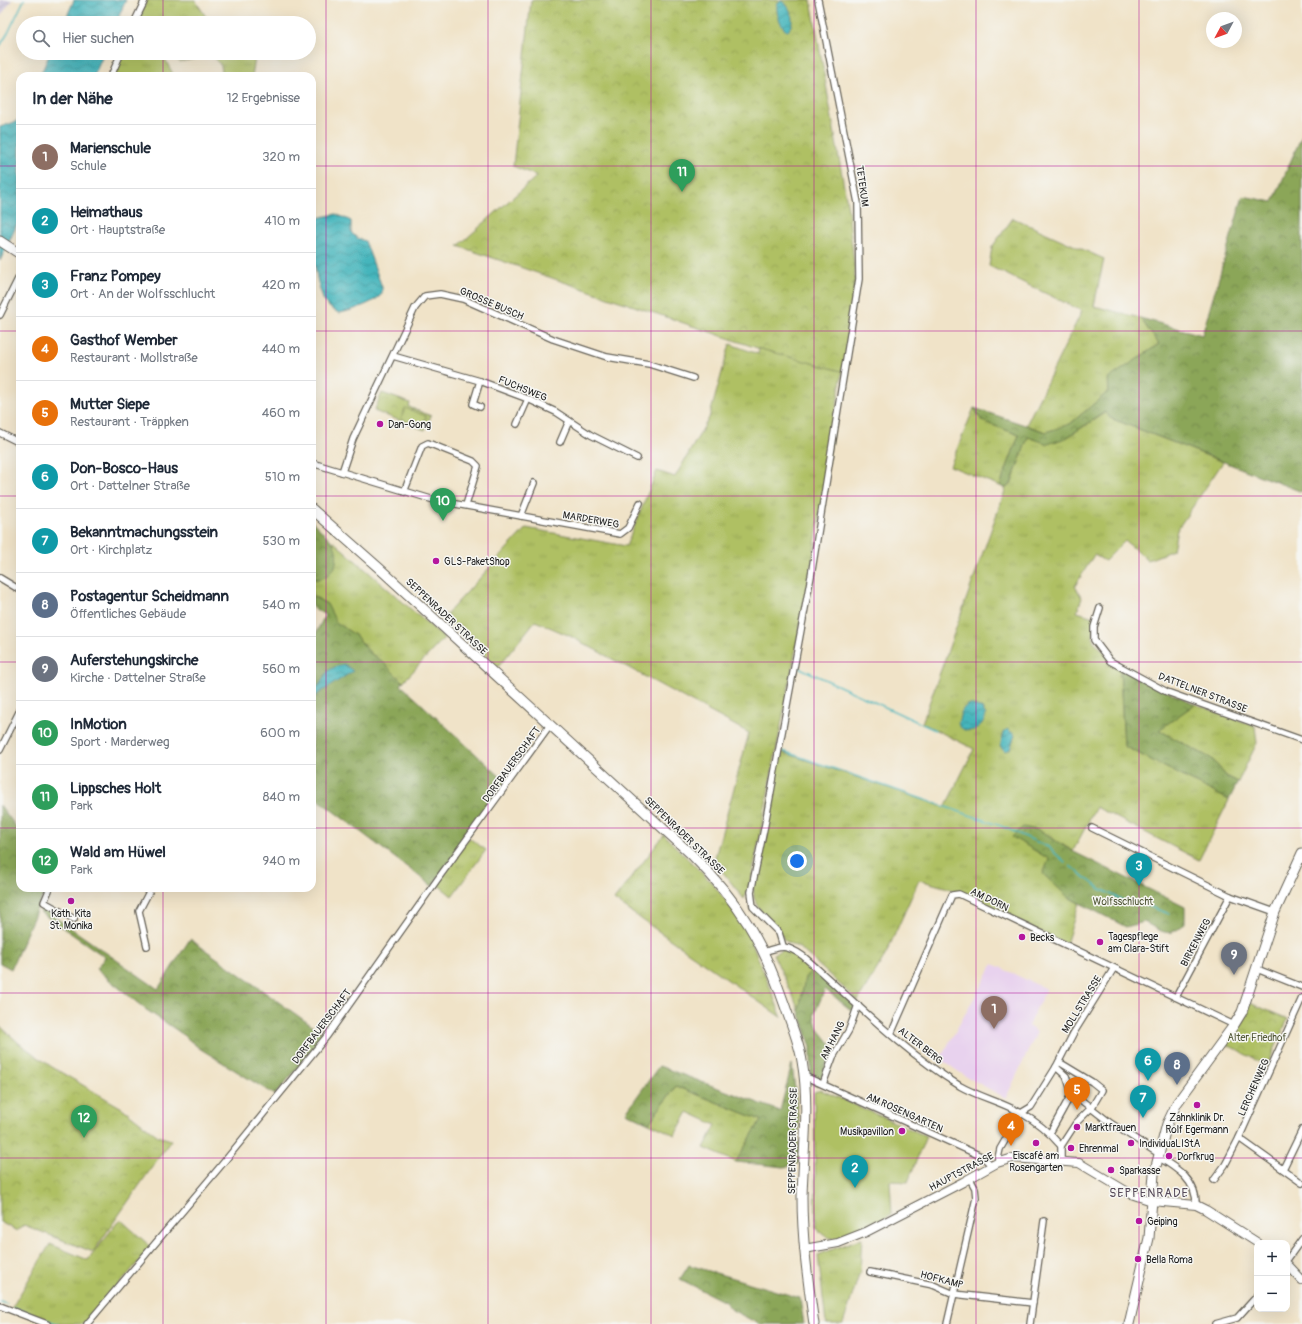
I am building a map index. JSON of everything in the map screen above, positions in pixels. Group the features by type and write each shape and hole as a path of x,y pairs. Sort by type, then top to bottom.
{"main road":[{"path":"0,241 16,251"},
{"name":"SEPPENRADER STRASSE","path":"316,513 666,831 716,880 737,906 764,952 793,1029 806,1077 802,1195 804,1249 814,1324"},
{"path":"1128,1324 1149,1238 1154,1174 1158,1155 1171,1113 1242,1012 1275,912 1302,853"}],"street":[{"path":"137,16 145,0"},
{"name":"TETEKUM","path":"783,946 779,933 753,907 751,892 811,576 859,279 858,203 818,0"},
{"path":"113,72 118,60"},
{"path":"0,315 16,283"},
{"name":"GROSSE BUSCH","path":"342,472 353,439 415,308 425,296 440,294 463,299 553,339 607,356 649,364 693,378"},
{"name":"FUCHSWEG","path":"393,356 480,381 528,399 556,412 591,435 637,458"},
{"path":"480,381 473,404 480,407"},
{"path":"517,424 528,399"},
{"path":"560,442 569,421"},
{"path":"0,433 16,441"},
{"path":"404,492 422,446 428,443 467,459 478,466 466,505"},
{"name":"MARDERWEG","path":"316,464 434,500 620,534 628,528 640,502"},
{"path":"521,516 534,483"},
{"path":"0,578 16,588"},
{"name":"DATTELNER STRASSE","path":"1100,608 1094,627 1094,640 1110,661 1167,692 1302,740"},
{"path":"0,750 16,718"},
{"name":"DORFBAUERSCHAFT","path":"87,1324 219,1168 327,1036 437,880 550,725"},
{"path":"1092,828 1230,896 1275,912"},
{"path":"48,892 44,902 74,919"},
{"path":"147,946 139,911 149,892"},
{"name":"AM DORN","path":"891,1034 954,894 959,894 1114,968"},
{"name":"BIRKENWEG","path":"1176,997 1230,896"},
{"path":"764,952 783,946"},
{"name":"ALTER BERG","path":"783,946 792,949 803,956 911,1051 961,1086 1021,1113 1050,1133 1061,1146"},
{"path":"1114,968 1234,1025"},
{"name":"MOLLSTRASSE","path":"994,1164 1000,1149 1021,1113 1031,1107 1073,1034 1114,968"},
{"path":"1257,969 1302,988"},
{"name":"LERCHENWEG","path":"1214,1180 1225,1165 1239,1138 1302,998"},
{"name":"AM HANG","path":"823,1084 833,1057 849,1030 858,1005"},
{"path":"1057,1064 1066,1076 1072,1093 1092,1107 1109,1122 1182,1173 1195,1194 1196,1205 1254,1241"},
{"path":"1057,1064 1101,1089 1101,1094 1092,1107 1076,1123 1061,1146 1061,1161"},
{"name":"AM ROSENGARTEN","path":"806,1077 983,1157 994,1164"},
{"path":"1050,1133 1072,1093"},
{"path":"1283,1169 1302,1130"},
{"path":"1239,1138 1302,1183"},
{"name":"HAUPTSTRASSE","path":"804,1249 838,1243 866,1232 970,1179 994,1164 1013,1158 1079,1163 1130,1194 1152,1201 1196,1205"},
{"path":"947,1324 976,1198 975,1188 970,1179"},
{"path":"1030,1324 1044,1221"},
{"path":"1290,1256 1302,1239"},
{"path":"1290,1267 1302,1280"},
{"name":"HOFKAMP","path":"870,1272 934,1285 954,1294 1033,1302"},
{"path":"1215,1324 1237,1318 1254,1299"},
{"path":"0,1306 47,1324"}],"shaded area":[{"path":"0,0 12,0 0,17"},
{"path":"993,964 1046,989 1028,1026 1037,1032 1006,1098 965,1076 940,1059"}],"green space":[{"path":"147,0 195,0 205,16 139,16"},
{"path":"531,0 811,0 848,209 855,273 845,363 841,371 757,348 458,246 537,176 513,166"},
{"path":"120,60 166,60 172,72 116,72"},
{"path":"178,60 189,60 180,62"},
{"path":"216,60 255,60 253,72 222,72 221,66"},
{"path":"1302,135 1302,492 1110,418 1105,412 1066,438 1048,444 1028,437 1011,484 1006,488 1000,486 1019,435 982,421 974,408 1046,432 1070,424 1109,391 1108,379 1159,344 1140,318 1202,335 1243,196 1273,202"},
{"path":"1013,218 1104,259 1094,306 1140,318 1159,344 1109,379 1109,391 1070,424 1046,432 1026,425 1082,311 989,266 992,247"},
{"path":"778,254 857,278 810,576 750,886 744,899 714,861 749,733 568,635 535,621 498,667 444,617 526,528 626,546 657,471 675,477 709,418 730,344 758,354"},
{"path":"382,393 410,403 409,407 431,416 425,430 374,411"},
{"path":"405,408 426,416 422,427 401,419"},
{"path":"974,408 982,421 1019,435 1000,486 950,466"},
{"path":"1106,412 1110,418 1223,462 1177,530 1173,550 1148,560 1125,541 1105,561 1094,555 1075,586 1082,598 1077,612 1094,617 1093,640 1120,669 1124,746 1229,800 1199,860 1096,807 1073,851 1038,830 1013,837 1049,859 1068,897 1079,903 1066,944 948,888 919,880 886,954 858,1001 801,949 784,940 778,930 761,912 754,898 753,886 779,751 945,807 974,749 922,723 1006,488 1011,484 1028,437 1066,438"},
{"path":"316,526 331,540 336,551 337,558 335,567 325,577 316,579"},
{"path":"333,541 444,638 403,682 382,661 371,654 356,636 336,622 319,599 316,598 316,580 336,554"},
{"path":"316,598 327,604 336,622 356,636 371,654 382,661 403,682 401,685 505,781 432,886 316,798 316,633 325,615 316,609"},
{"path":"1120,669 1195,704 1159,730 1212,759 1226,776 1238,782 1229,800 1124,746"},
{"path":"1195,704 1255,726 1257,743 1238,782 1226,776 1212,759 1158,730"},
{"path":"0,805 16,827 16,892 44,892 11,969 0,963"},
{"name":"Wolfsschlucht","path":"1023,827 1038,830 1072,851 1185,907 1185,923 1170,933 1161,931 1144,922 1126,927 1068,897 1043,874 1049,859 1012,837"},
{"path":"664,835 712,883 745,925 782,1018 614,900"},
{"path":"469,838 486,850 452,896 437,884"},
{"path":"42,908 158,989 190,939 325,1035 275,1095 199,1048 178,1031 145,1009 96,969 105,957 40,912"},
{"path":"784,949 799,956 814,968 805,977 799,1011 773,954"},
{"path":"814,968 855,1005 852,1011 825,989 814,1015 817,1027 833,1047 818,1087 811,1083 811,1047 799,1011 805,977"},
{"name":"Alter Friedhof","path":"1250,1003 1288,1019 1267,1066 1226,1044 1242,1023"},
{"path":"0,1026 20,1044 52,1067 122,1108 158,1136 171,1140 93,1252 24,1225 17,1231 0,1222"},
{"path":"792,1064 799,1125 798,1164 784,1167 736,1162 761,1120 676,1086 649,1123 626,1112 659,1066 780,1111"},
{"path":"676,1086 761,1120 736,1162 704,1148 716,1125 688,1112 675,1135 649,1123"},
{"path":"821,1090 926,1136 908,1182 890,1181 892,1214 862,1230 837,1239 826,1237 816,1227 814,1092"},
{"path":"120,1219 151,1247 86,1324 51,1324 11,1309 50,1244 88,1260"},
{"path":"862,1238 860,1272 843,1324 826,1324 818,1255"},
{"path":"689,1265 800,1298 804,1324 759,1324 732,1310 725,1302 680,1279"}],"water":[{"path":"74,0 126,0 119,16 67,16"},
{"path":"781,1 787,6 791,14 792,23 788,30 785,30 778,14 777,3"},
{"path":"47,60 101,60 96,72 42,72"},
{"path":"16,121 16,227 0,261 0,127"},
{"path":"336,214 351,221 351,232 357,238 365,241 382,287 382,294 377,299 355,309 339,313 326,304 320,290 316,273 316,218"},
{"path":"344,664 353,671 316,695 316,688 327,673"},
{"path":"970,704 982,708 986,715 982,724 970,731 962,728 958,724 963,710"},
{"path":"1007,729 1015,735 1010,749 1005,751 1000,746 1004,733"}],"waterway":[{"path":"16,16 24,0"},
{"path":"0,46 16,16"},
{"path":"798,667 935,730"},
{"path":"783,751 1001,826 1048,847 1065,862"},
{"path":"1070,866 1099,888 1122,900 1142,904 1170,914"},
{"path":"0,1302 7,1304"},
{"path":"15,1308 58,1324"}],"place":[{"name":"Lippsches Holt","path":"682,192"},
{"name":"Dan-Gong","path":"380,424"},
{"name":"InMotion","path":"443,521"},
{"name":"GLS-PaketShop","path":"436,561"},
{"name":"Franz Pompey","path":"1139,886"},
{"name":"Kath. Kita St. Monika","path":"71,901"},
{"name":"Becks","path":"1022,937"},
{"name":"Tagespflege am Clara-Stift","path":"1100,942"},
{"name":"Auferstehungskirche","path":"1234,975"},
{"name":"Marienschule","path":"994,1029"},
{"name":"Don-Bosco-Haus","path":"1148,1081"},
{"name":"Postagentur Scheidmann","path":"1177,1085"},
{"name":"Zahnklinik Dr. Rolf Egermann","path":"1197,1105"},
{"name":"Mutter Siepe","path":"1077,1110"},
{"name":"Bekanntmachungsstein","path":"1143,1118"},
{"name":"Marktfrauen","path":"1077,1127"},
{"name":"Musikpavillon","path":"902,1131"},
{"name":"Wald am Hüwel","path":"84,1138"},
{"name":"Eiscafé am Rosengarten","path":"1036,1143"},
{"name":"IndividuaLIStA","path":"1131,1143"},
{"name":"Gasthof Wember","path":"1011,1146"},
{"name":"Ehrenmal","path":"1071,1148"},
{"name":"Dorfkrug","path":"1169,1156"},
{"name":"Sparkasse","path":"1111,1170"},
{"name":"Heimathaus","path":"855,1188"},
{"name":"Geiping","path":"1139,1221"},
{"name":"Bella Roma","path":"1138,1259"}],"district":[{"name":"SEPPENRADE","path":"1149,1193"}]}
